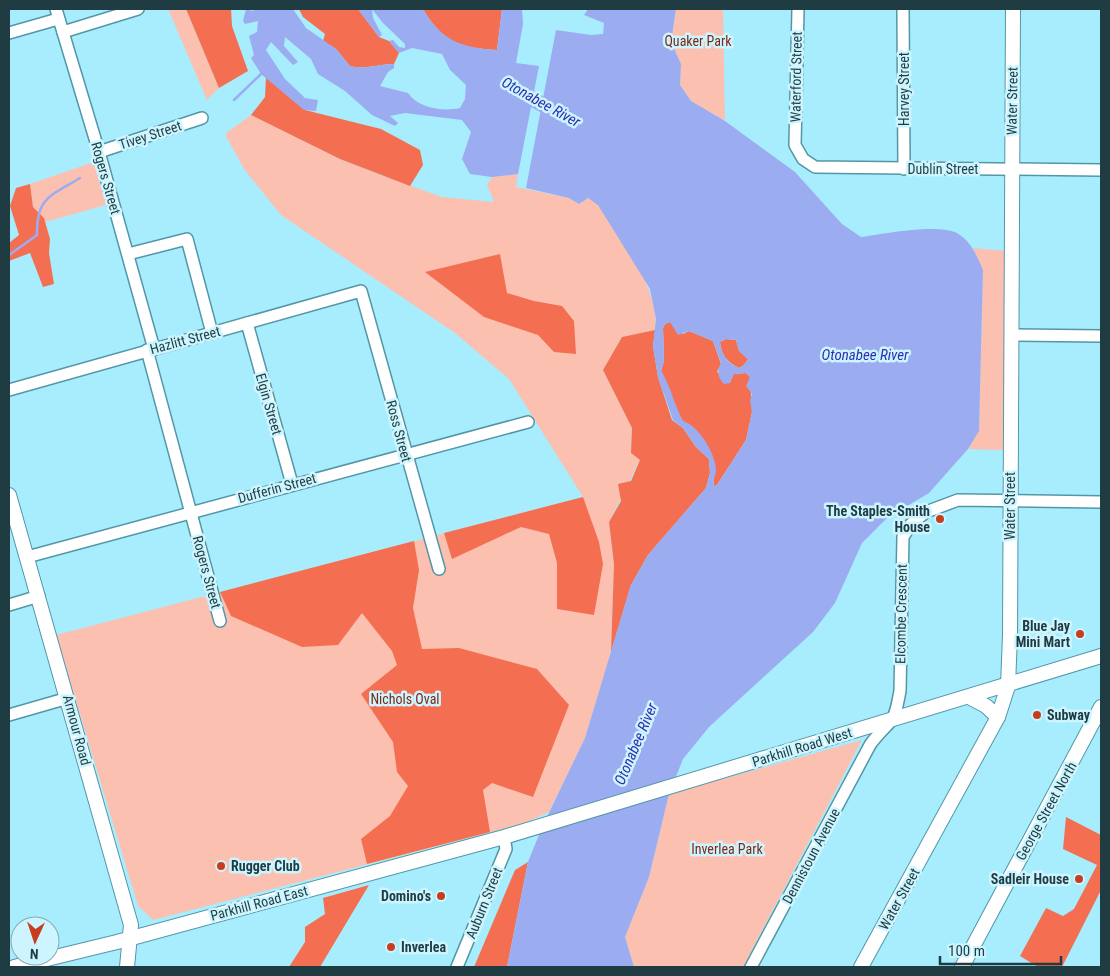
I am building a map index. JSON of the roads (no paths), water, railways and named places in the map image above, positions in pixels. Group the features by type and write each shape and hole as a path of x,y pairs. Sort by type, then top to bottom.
{"main road":[{"name":"Water Street","path":"861,967 998,717 1008,686 1013,335 1013,9"},
{"name":"Armour Road","path":"9,495 11,510 39,596 131,925 127,967"},
{"name":"Parkhill Road West","path":"504,837 969,698 1101,656"},
{"path":"969,698 986,706 998,717"},
{"name":"George Street North","path":"962,967 1101,707"},
{"name":"Parkhill Road East","path":"14,967 131,938 504,837"}],"street":[{"path":"63,32 138,9"},
{"name":"Waterford Street","path":"795,145 798,9"},
{"name":"Harvey Street","path":"903,9 904,168"},
{"path":"9,33 57,14"},
{"name":"Rogers Street","path":"57,14 128,254 150,350 220,621"},
{"name":"Tivey Street","path":"99,152 202,118"},
{"name":"Dublin Street","path":"795,145 804,159 815,167 1101,170"},
{"path":"128,254 187,239 212,333"},
{"name":"Hazlitt Street","path":"9,390 361,291"},
{"name":"Ross Street","path":"361,291 439,570"},
{"name":"Elgin Street","path":"247,323 292,484"},
{"path":"1013,335 1101,336"},
{"name":"Dufferin Street","path":"27,557 292,484 528,422"},
{"name":"Elcombe Crescent","path":"892,720 900,691 903,538 911,524 926,512 958,500 1010,500"},
{"path":"1010,500 1101,502"},
{"path":"9,605 39,596"},
{"path":"900,691 905,703 912,710 923,711"},
{"path":"9,715 68,698"},
{"name":"Dennistoun Avenue","path":"752,967 870,745 878,733 892,720"},
{"path":"857,730 870,745"},
{"name":"Auburn Street","path":"457,967 506,849 504,837"}],"water":[{"name":"Otonabee River","path":"246,9 253,11 254,9 293,9 306,28 336,49 350,66 394,64 394,68 388,72 380,86 408,93 418,102 431,108 453,109 460,108 465,99 466,85 450,70 442,54 412,48 399,53 389,41 393,40 399,47 405,48 405,44 383,23 372,9 423,9 437,29 454,41 463,45 497,50 502,9 522,9 523,24 516,63 539,66 518,174 492,177 470,174 462,159 471,132 462,120 405,113 390,116 398,123 395,126 372,115 345,91 318,74 311,59 285,37 284,46 298,62 293,65 271,42 266,50 285,79 305,98 318,100 316,111 304,110 261,74 251,58 254,55 249,36 257,32 258,21 245,24 243,21"},
{"path":"358,9 372,9 373,18 382,35 379,37"},
{"name":"Otonabee River","path":"588,9 676,9 671,42 681,64 680,85 691,101 725,121 795,172 842,224 861,237 910,230 937,229 957,233 966,240 973,249 983,270 979,431 968,449 929,493 887,518 862,543 835,603 813,632 709,727 683,759 669,794 649,877 625,937 634,967 507,967 528,862 543,825 585,738 631,585 648,555 706,488 710,473 709,459 696,447 683,428 673,420 658,377 653,346 656,319 650,289 598,205 588,198 579,204 569,198 526,188 556,30 591,35 603,34 604,23 584,15","holes":["670,322 678,335 689,331 713,341 721,363 718,372 719,376 724,384 730,383 734,374 746,373 750,377 746,386 752,394 750,400 752,412 746,440 717,485 714,486 716,470 710,449 700,434 683,421 661,371 664,361 663,328 665,324","726,339 736,340 739,351 748,359 739,368 731,364 723,355 720,342"]}],"waterway":[{"path":"234,100 261,74"},
{"name":"Otonabee River","path":"516,90 559,114"},
{"path":"9,255 37,235 39,213 47,199 80,178"}],"place":[{"name":"The Staples-Smith House","path":"940,519"},
{"name":"Blue Jay Mini Mart","path":"1080,634"},
{"name":"Subway","path":"1037,715"},
{"name":"Rugger Club","path":"221,866"},
{"name":"Sadleir House","path":"1079,879"},
{"name":"Domino's","path":"441,896"},
{"name":"Inverlea","path":"391,947"}],"park label":[{"name":"Quaker Park","path":"698,41"},
{"name":"Nichols Oval","path":"405,699"},
{"name":"Inverlea Park","path":"727,849"}]}
